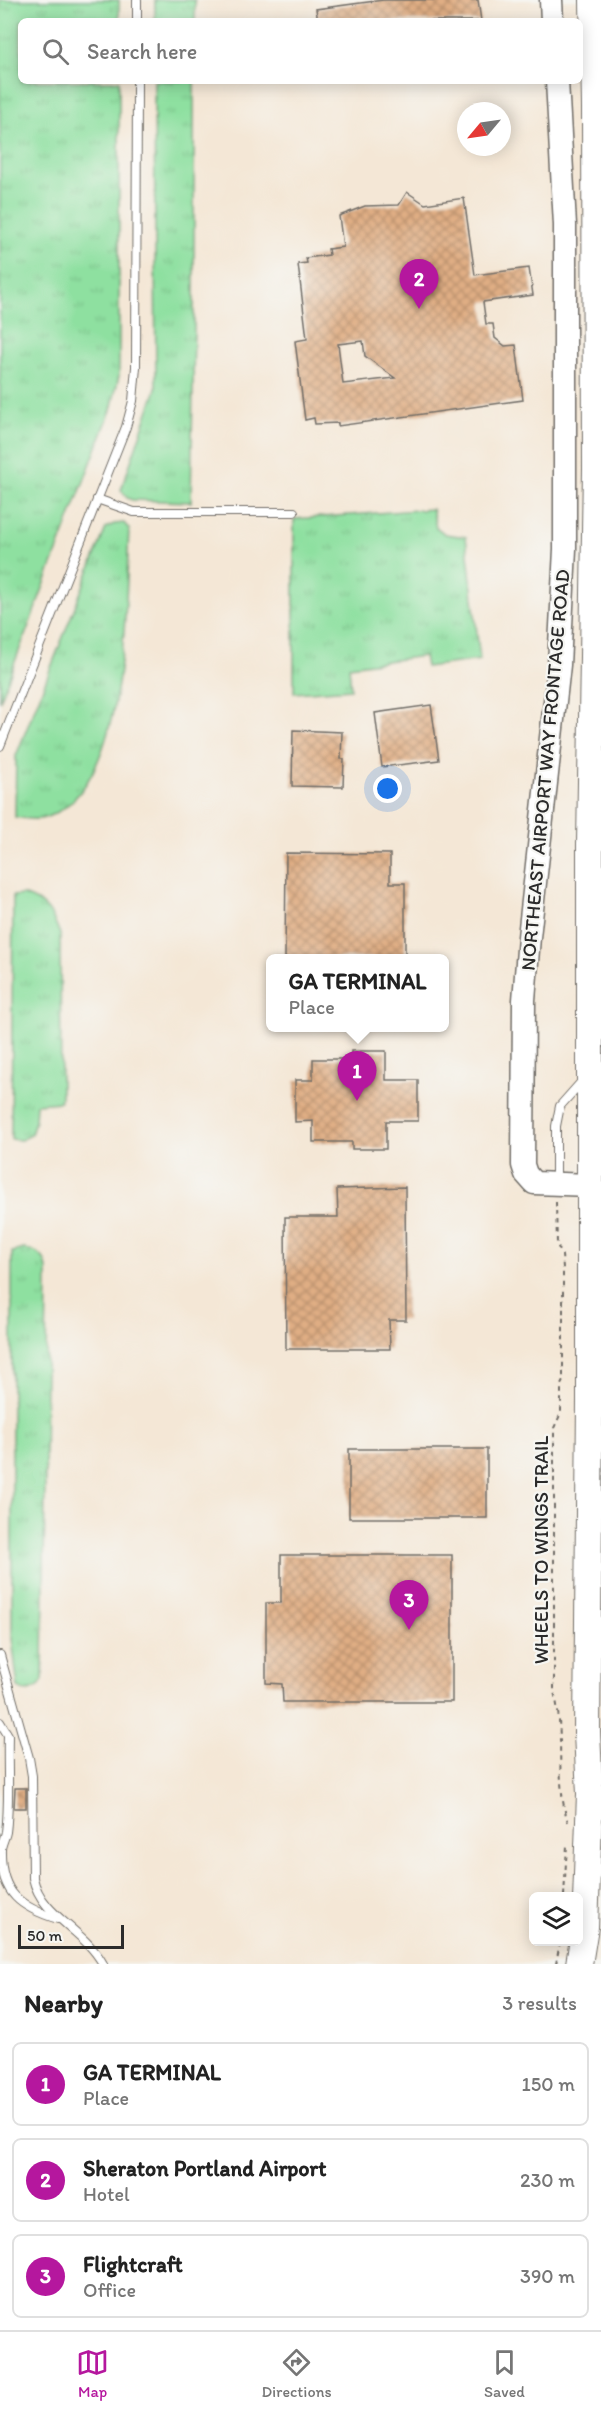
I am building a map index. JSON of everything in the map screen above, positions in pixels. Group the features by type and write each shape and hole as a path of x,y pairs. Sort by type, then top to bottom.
{"main road":[{"path":"579,1964 585,1927 590,1794 587,1732 595,1185 591,1072 590,844 596,469 593,0"}],"street":[{"path":"551,0 552,18"},
{"name":"NORTHEAST AIRPORT WAY FRONTAGE ROAD","path":"557,84 565,225 565,549 559,665 525,989 523,1162 526,1174 534,1183 556,1194 595,1185"}],"lane":[{"path":"137,0 137,18"},
{"path":"0,746 126,427 134,400 136,84"},
{"path":"97,500 134,512 294,512"},
{"path":"556,1194 556,1126 560,1106 591,1072"},
{"path":"0,1654 22,1727 31,1767 35,1889 47,1907 88,1943 103,1964"},
{"path":"0,1722 8,1735 6,1833 0,1849 2,1875 11,1894 20,1903 32,1911 62,1920"}],"path":[{"name":"WHEELS TO WINGS TRAIL","path":"556,1194 557,1245 562,1262 562,1381 561,1413 554,1428 554,1692 561,1716 561,1792 568,1831"},
{"path":"564,1892 567,1842"},
{"path":"556,1964 559,1946"}],"green space":[{"path":"0,0 119,0 119,18 18,18 18,84 119,84 119,376 111,410 0,701"},
{"path":"155,0 195,0 195,18 155,18"},
{"path":"154,84 194,84 191,502 132,500 127,498 121,490 156,389"},
{"path":"432,509 436,527 445,534 466,537 480,660 426,667 424,656 349,666 351,689 294,693 294,519"},
{"path":"124,523 129,529 123,644 108,732 94,770 74,799 47,817 31,819 15,817 16,756 106,528"},
{"path":"23,895 38,901 47,909 60,934 61,1096 60,1102 36,1104 31,1135 21,1140 11,1139 13,896"},
{"path":"24,1249 43,1257 47,1270 43,1680 29,1691 18,1688 12,1638 12,1252"}],"building":[{"path":"383,0 478,0 481,18 318,18 316,9"},
{"path":"407,192 425,204 464,198 475,275 529,268 533,295 483,302 486,324 493,324 495,338 505,346 516,345 523,400 338,426 338,423 315,424 314,418 305,420 295,341 307,339 298,264 307,263 306,258 329,255 328,249 343,247 339,216 365,206 399,205","holes":["363,341 365,356 395,378 343,384 338,344"]},
{"path":"431,705 439,760 382,767 375,713"},
{"path":"293,730 342,732 343,787 292,786"},
{"path":"286,853 390,854 390,883 405,883 405,954 285,954"},
{"path":"351,1051 386,1051 386,1080 418,1080 418,1121 386,1121 386,1149 352,1149 352,1142 313,1142 313,1121 295,1122 295,1080 313,1080 313,1059 351,1059"},
{"path":"405,1187 406,1320 389,1320 390,1349 286,1349 285,1217 338,1217 337,1189"},
{"path":"349,1449 487,1449 487,1518 349,1518"},
{"path":"281,1555 452,1555 452,1702 283,1702 282,1684 266,1683 266,1603 281,1603"},
{"path":"15,1788 26,1788 26,1808 14,1808"}],"place":[{"name":"Sheraton Portland Airport","path":"419,309"},
{"name":"GA TERMINAL","path":"357,1101"},
{"name":"Flightcraft","path":"409,1630"}]}
